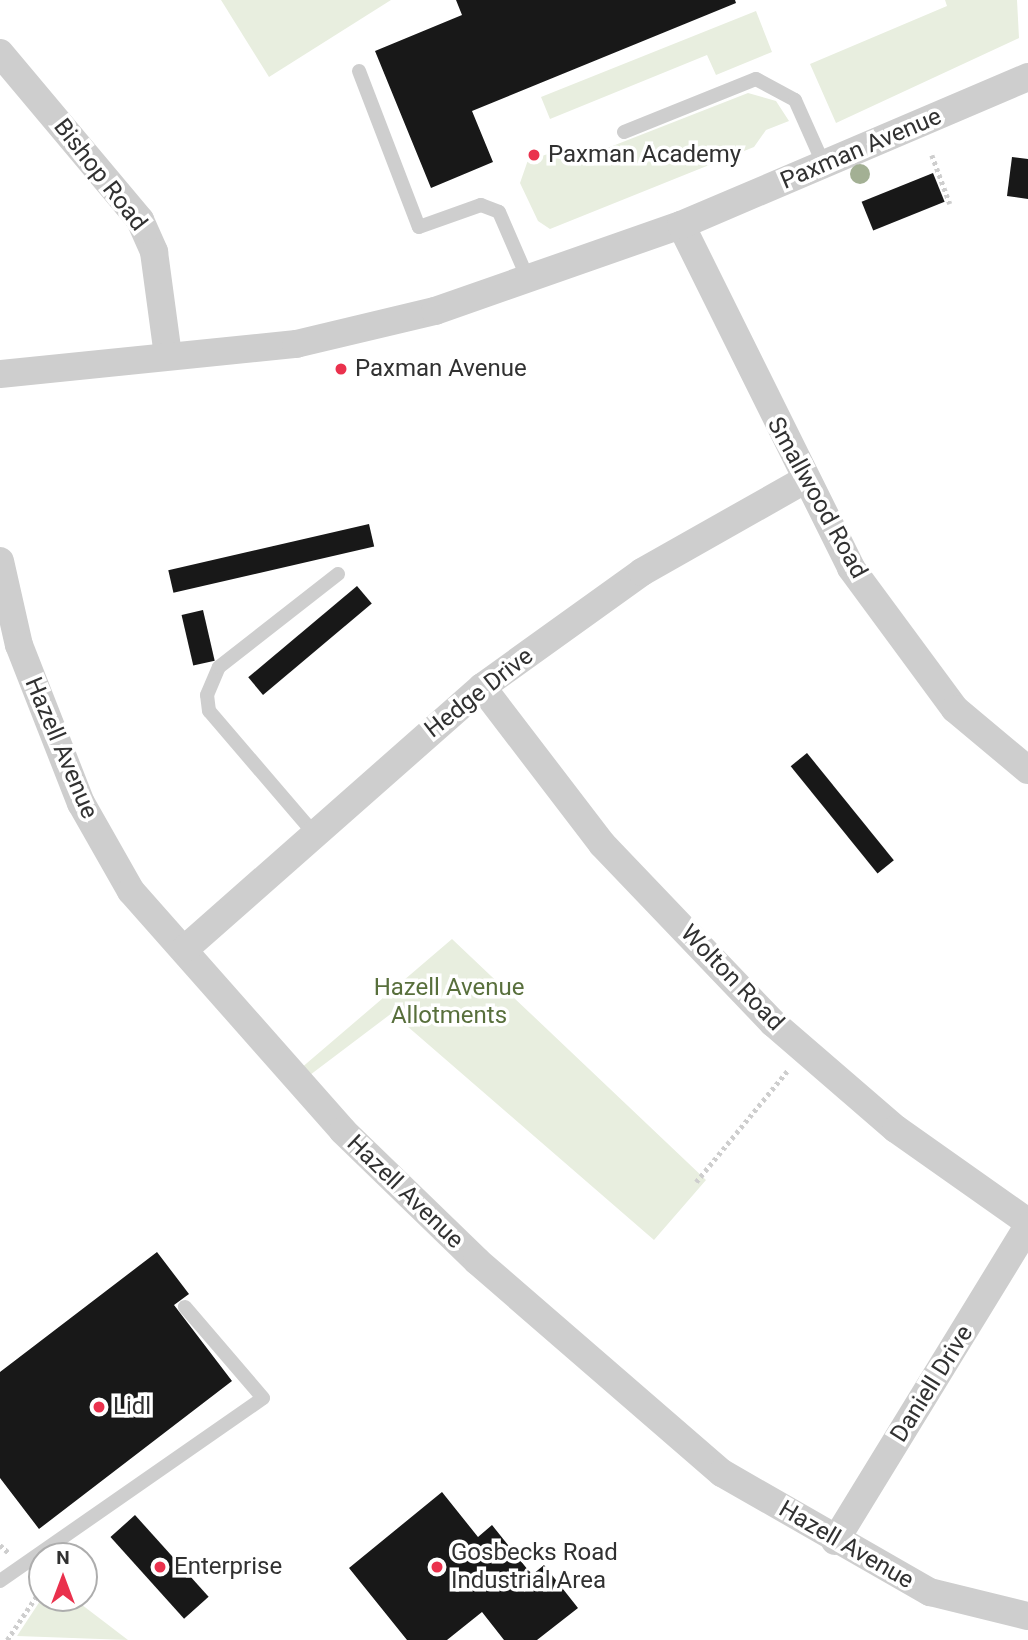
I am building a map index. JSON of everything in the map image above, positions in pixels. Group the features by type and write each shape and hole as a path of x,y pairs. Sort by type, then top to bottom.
{"street":[{"name":"Bishop Road","path":"0,53 140,220 154,252 168,356"},
{"name":"Paxman Avenue","path":"0,374 296,344 435,311 681,225 1028,77"},
{"name":"Smallwood Road","path":"681,225 803,481 851,568 955,709 1028,770"},
{"name":"Hedge Drive","path":"186,948 312,831 482,687 642,572 803,481"},
{"name":"Hazell Avenue","path":"0,561 19,645 81,803 131,891 186,948 343,1131 477,1261 722,1473 835,1541 930,1592 1028,1616"},
{"name":"Wolton Road","path":"482,687 602,844 804,1050 897,1129 1028,1224"},
{"name":"Daniell Drive","path":"835,1541 1028,1224"},
{"path":"1025,1640 1028,1625"}],"lane":[{"path":"359,71 419,227 481,205 499,212 528,279"},
{"path":"624,132 756,79 795,100 824,165"},
{"path":"312,831 209,710 207,695 219,667 338,574"},
{"path":"0,1581 20,1562 263,1398 185,1307"},
{"path":"0,1571 20,1562"}],"path":[{"path":"932,155 950,204"},
{"path":"696,1182 804,1050"},
{"path":"7,1640 28,1609"}],"green space":[{"path":"221,0 391,0 269,77"},
{"path":"945,0 1017,0 1019,38 836,123 810,64 947,6"},
{"path":"756,11 772,52 716,75 707,55 550,119 541,97"},
{"path":"748,93 776,101 789,121 766,130 754,147 550,229 538,221 520,183 528,160 548,154 569,163"},
{"name":"Hazell Avenue Allotments","path":"452,939 706,1180 654,1240 392,1013 306,1078 300,1069"},
{"path":"33,1612 91,1612 128,1640 17,1636"}],"building":[{"path":"456,0 735,0 736,3 472,111 493,162 431,188 375,51 462,15"},
{"path":"1012,157 1028,159 1028,199 1007,196"},
{"path":"933,173 945,202 873,231 862,202"},
{"path":"369,524 374,546 173,593 168,570"},
{"path":"357,586 372,604 263,695 248,677"},
{"path":"203,610 215,661 193,666 182,615"},
{"path":"807,753 894,860 878,873 791,766"},
{"name":"Lidl","path":"157,1252 189,1294 174,1305 232,1381 39,1529 0,1478 0,1372"},
{"name":"Gosbecks Road Industrial Area","path":"442,1492 478,1537 492,1525 532,1575 544,1565 578,1608 537,1640 504,1640 482,1612 447,1640 407,1640 349,1568"},
{"name":"Enterprise","path":"135,1515 209,1597 184,1619 110,1537"}],"place":[{"name":"Paxman Academy","path":"534,155"},
{"name":"Paxman Avenue","path":"341,369"},
{"name":"Lidl","path":"99,1407"},
{"name":"Enterprise","path":"160,1567"},
{"name":"Gosbecks Road Industrial Area","path":"437,1567"}]}
